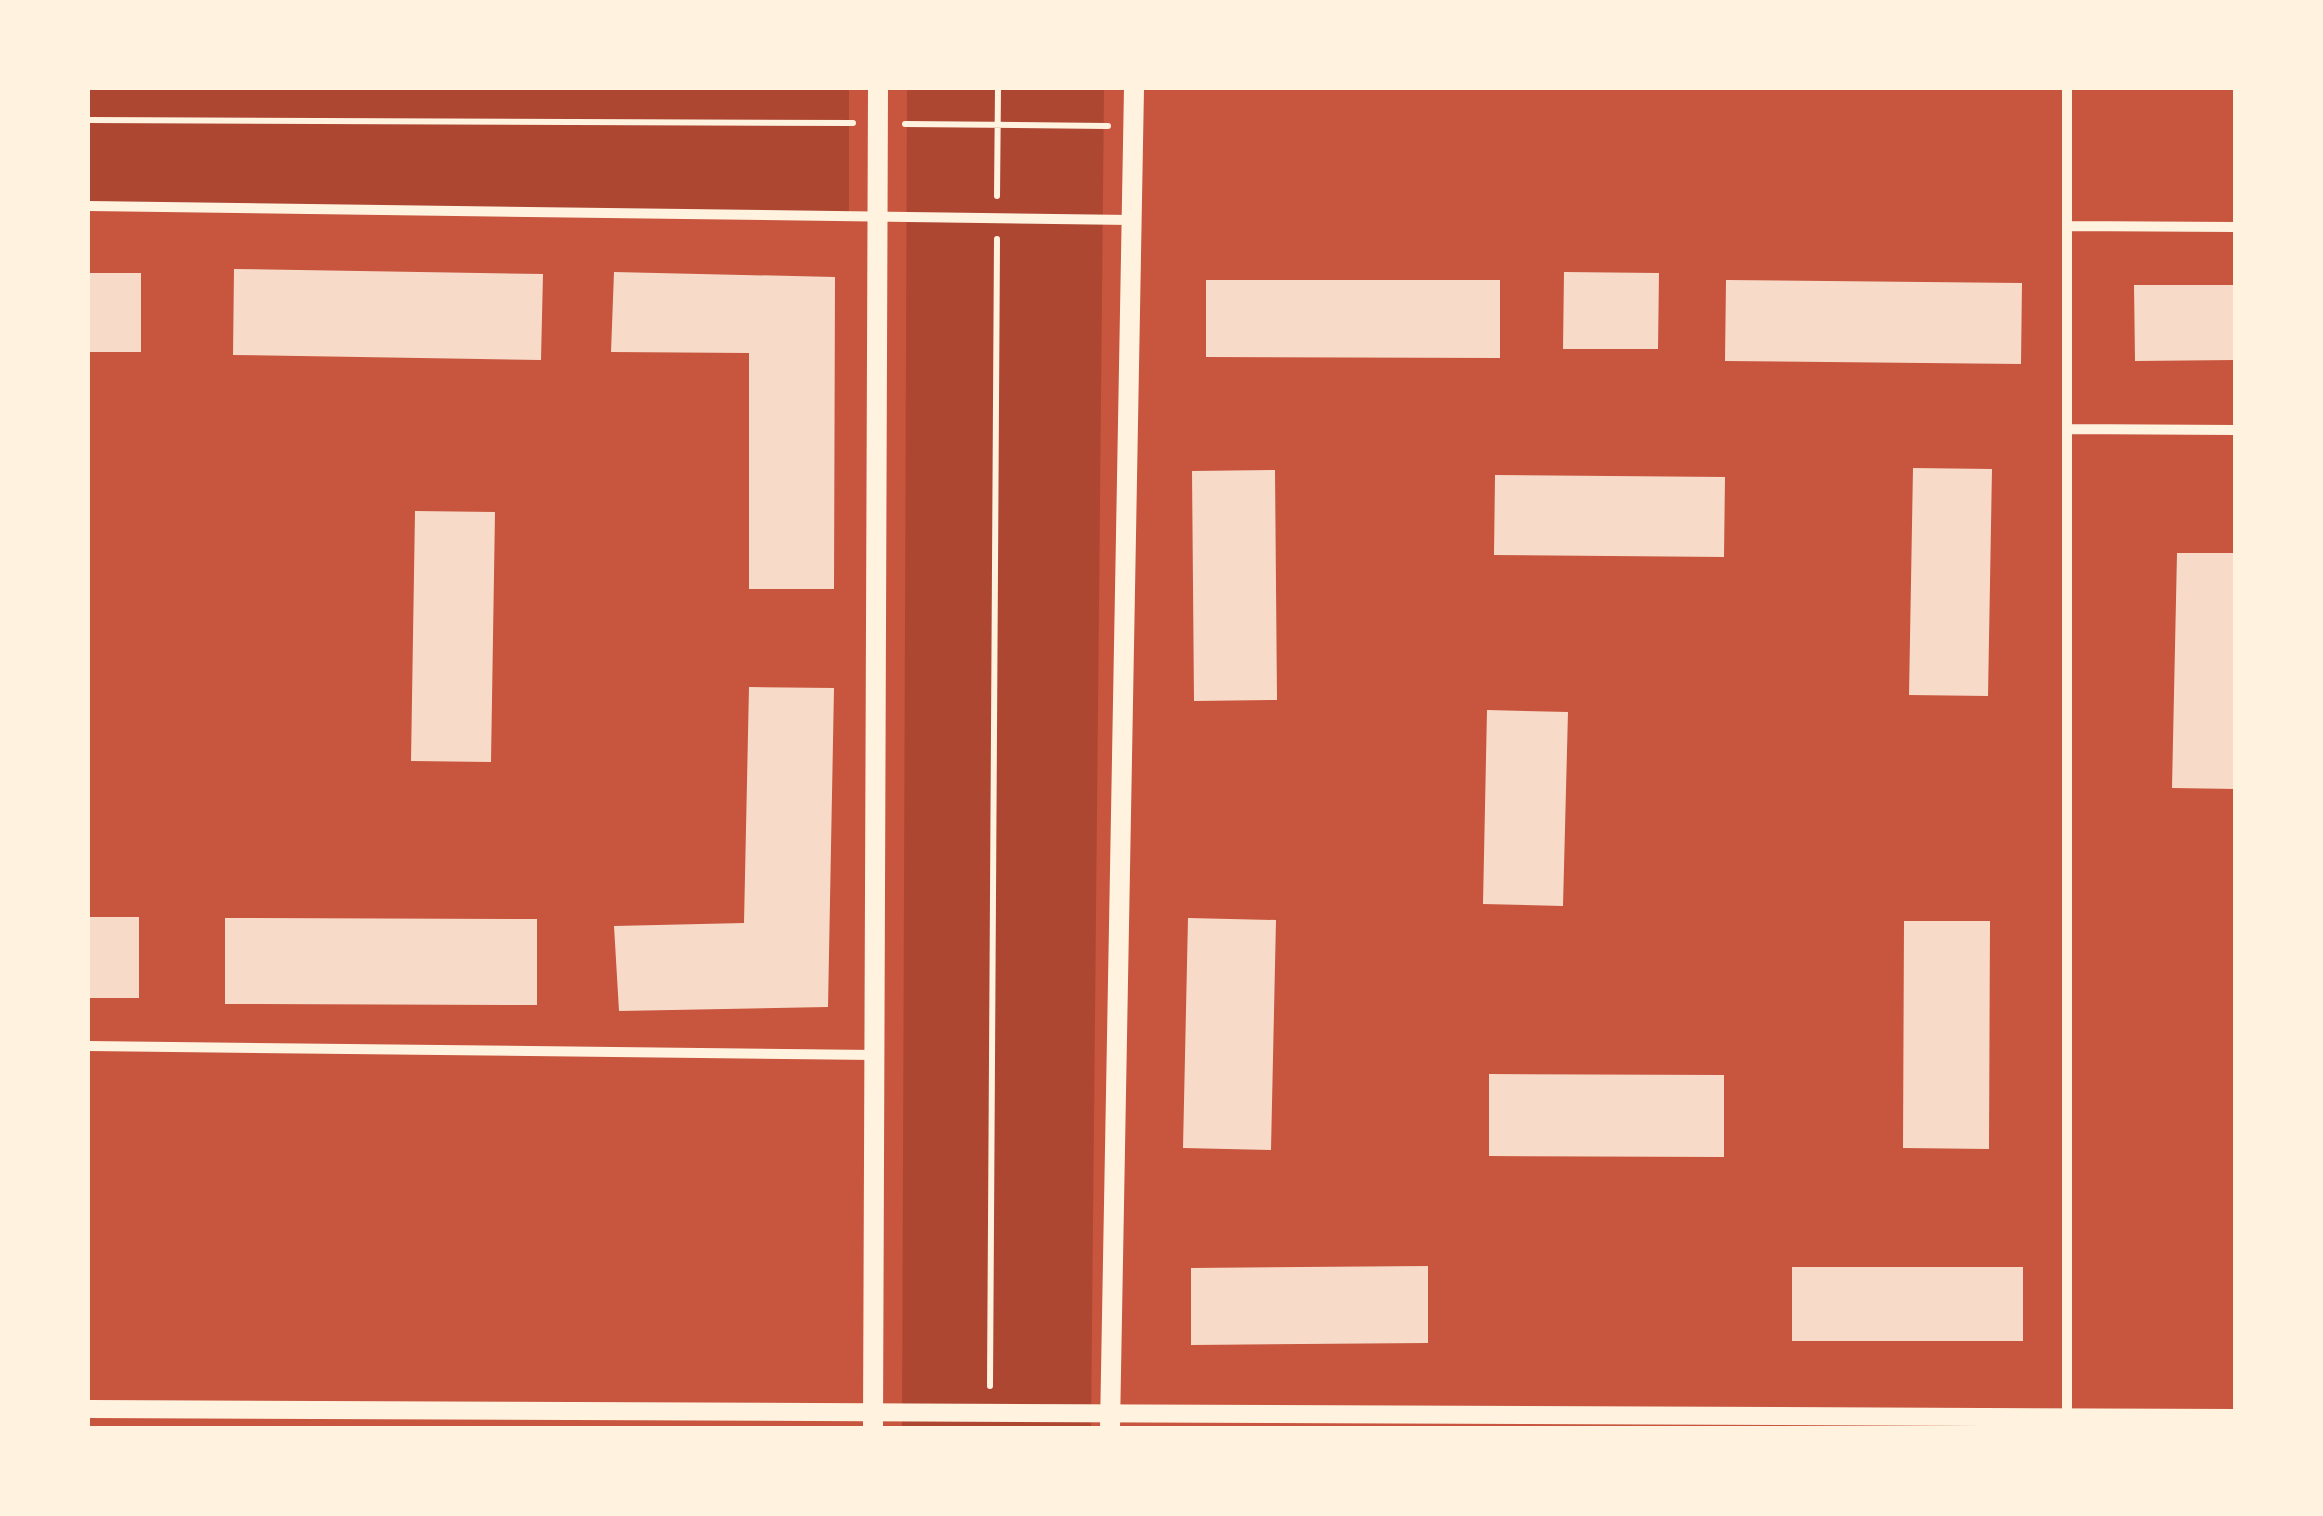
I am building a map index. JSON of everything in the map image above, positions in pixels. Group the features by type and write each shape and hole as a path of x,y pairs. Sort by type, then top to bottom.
{"main road":[{"path":"873,1422 878,88"},
{"path":"1110,1422 1134,88"}],"street":[{"path":"2067,88 2068,1416"},
{"path":"88,206 1132,220"},
{"path":"2066,226 2236,227"},
{"path":"2067,429 2236,430"},
{"path":"88,1046 876,1056"},
{"path":"88,1409 873,1422 990,1415 1110,1422 2236,1418"}],"path":[{"path":"990,1415 998,88"},
{"path":"88,120 1134,126"}],"shaded area":[{"path":"88,88 849,88 849,215 88,206"},
{"path":"907,88 1104,88 1091,1428 902,1428"}],"building":[{"path":"234,269 543,274 541,360 233,355"},
{"path":"614,272 835,277 834,589 749,589 749,353 611,352"},
{"path":"1564,272 1659,273 1658,349 1563,349"},
{"path":"88,273 141,273 141,352 88,352"},
{"path":"1206,280 1500,280 1500,358 1206,357"},
{"path":"1726,280 2022,283 2021,364 1725,361"},
{"path":"2134,285 2236,285 2236,360 2135,361"},
{"path":"1913,468 1992,469 1988,696 1909,695"},
{"path":"1275,470 1277,700 1194,701 1192,471"},
{"path":"1495,475 1725,477 1724,557 1494,555"},
{"path":"415,511 495,512 491,762 411,761"},
{"path":"2177,553 2236,553 2236,789 2172,788"},
{"path":"749,687 834,688 828,1007 619,1011 614,926 744,923"},
{"path":"1487,710 1568,712 1563,906 1483,904"},
{"path":"88,917 139,917 139,998 88,998"},
{"path":"225,918 537,919 537,1005 225,1004"},
{"path":"1188,918 1276,920 1271,1150 1183,1148"},
{"path":"1904,921 1990,921 1989,1149 1903,1148"},
{"path":"1489,1074 1724,1075 1724,1157 1489,1156"},
{"path":"1428,1266 1428,1343 1191,1345 1191,1268"},
{"path":"1792,1267 2023,1267 2023,1341 1792,1341"}]}
